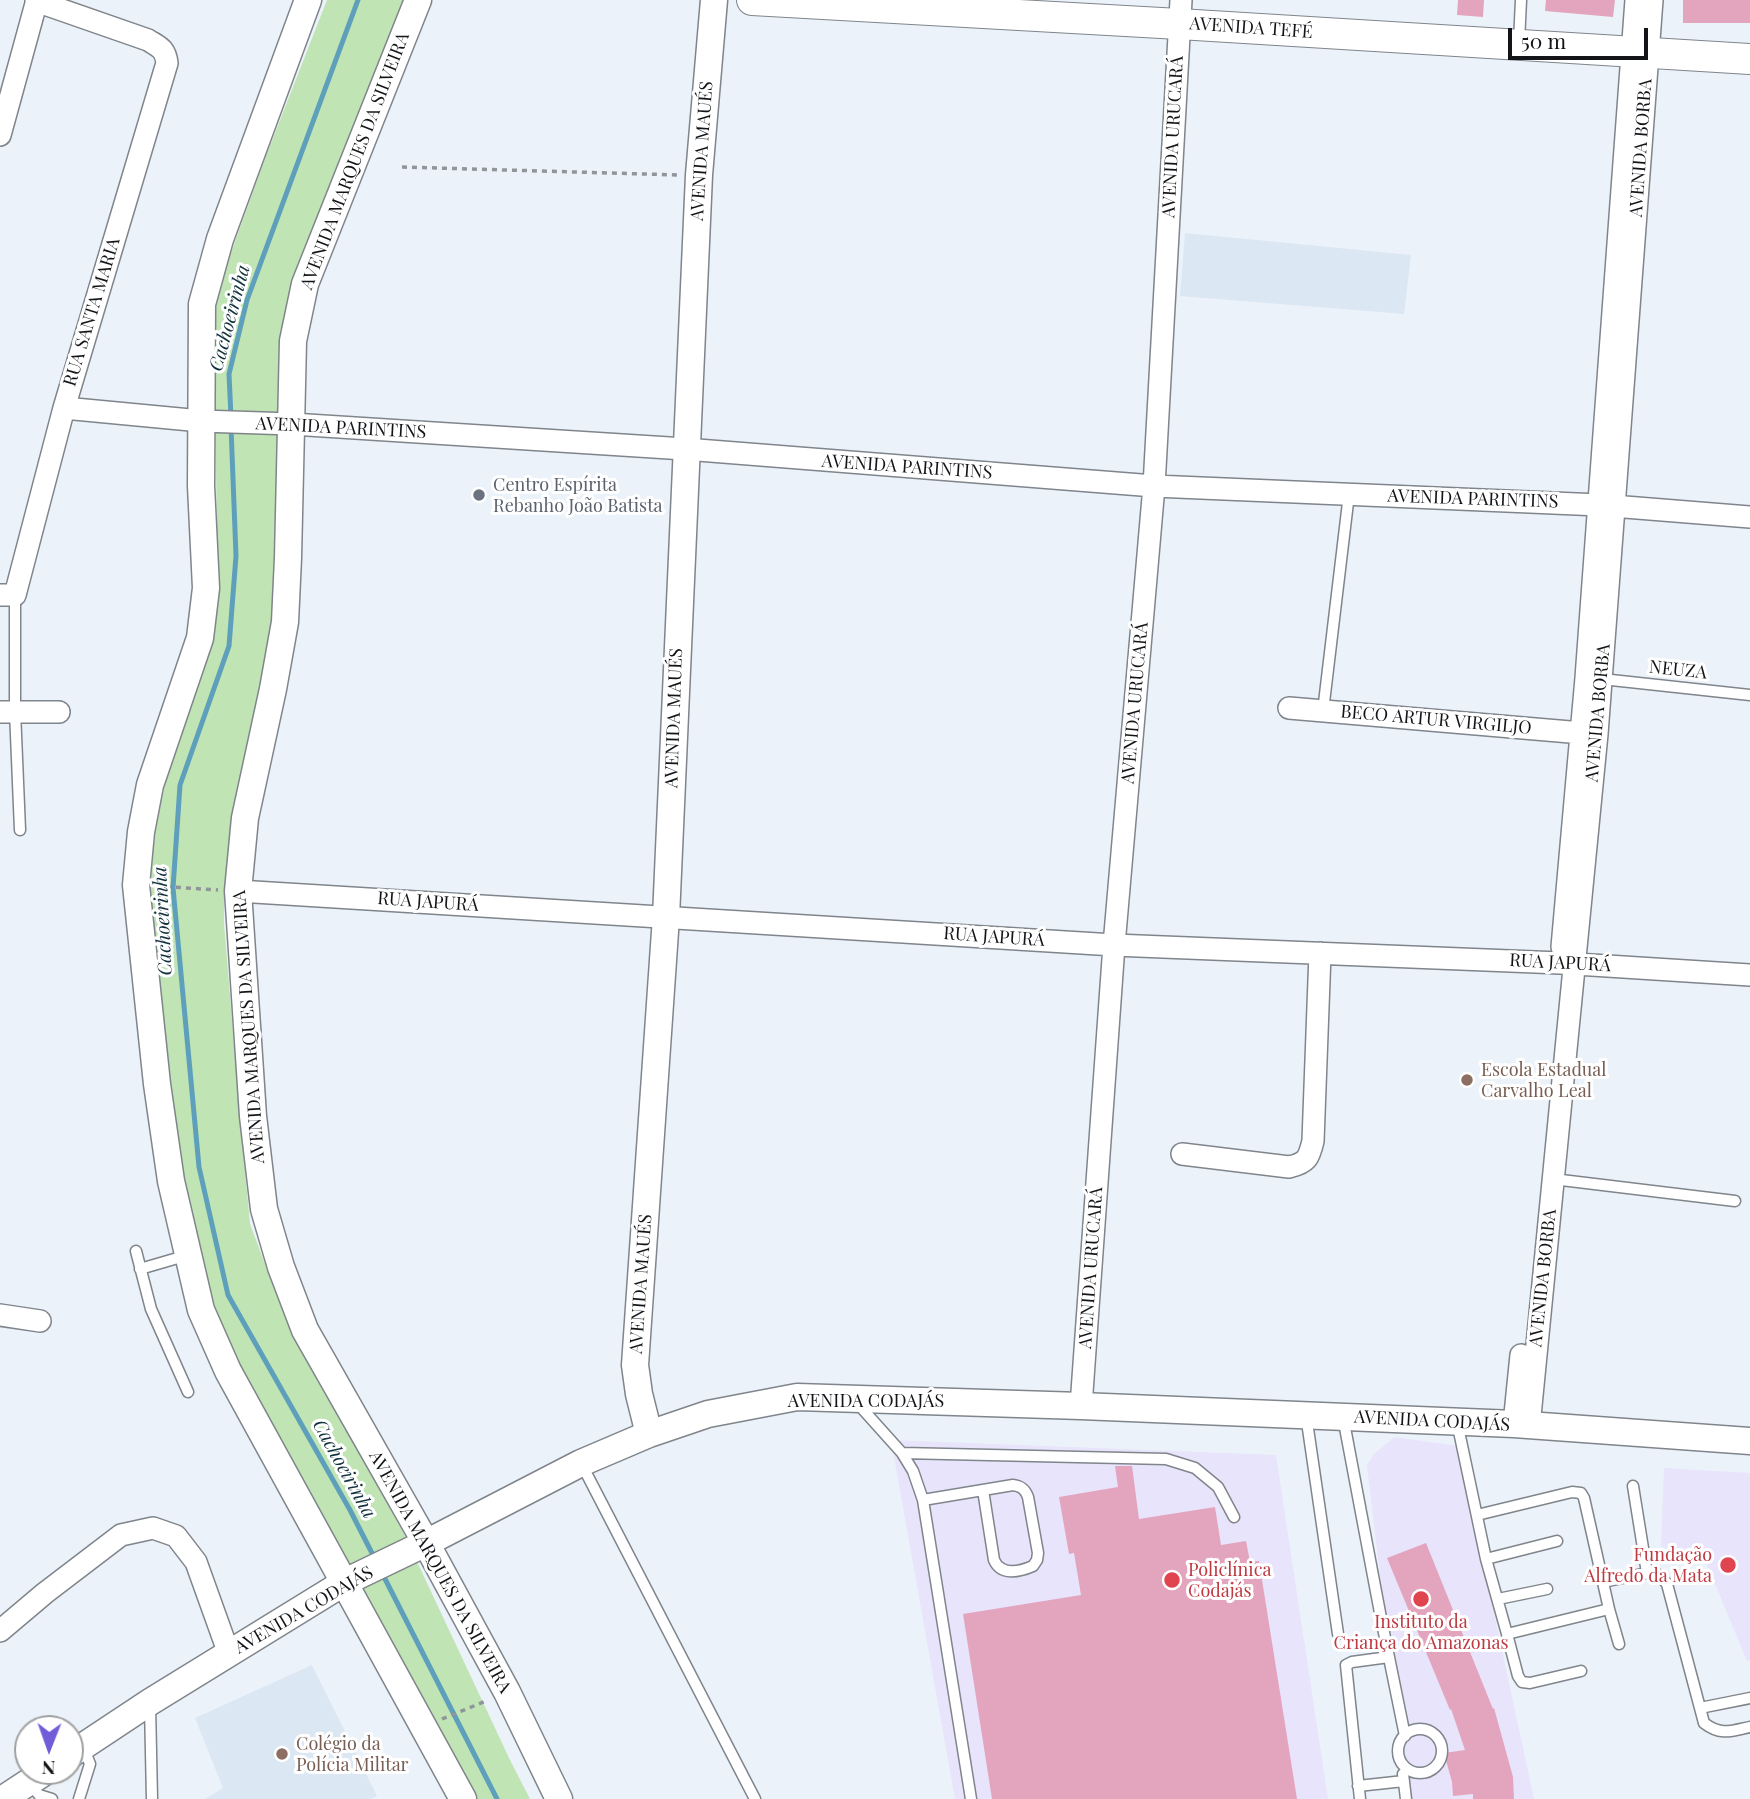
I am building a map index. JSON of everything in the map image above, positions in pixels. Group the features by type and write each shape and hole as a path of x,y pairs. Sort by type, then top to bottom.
{"main road":[{"name":"AVENIDA TEFÉ","path":"752,0 1180,12 1519,44 1750,59"}],"street":[{"path":"0,135 36,0"},
{"name":"RUA SANTA MARIA","path":"8,595 167,63 166,53 148,40 36,0"},
{"path":"308,0 219,239 202,304 207,421 201,486 206,588 200,638 150,785 141,832 136,885 157,1084 171,1181 201,1310 228,1371 352,1579 463,1799"},
{"name":"AVENIDA MARQUES DA SILVEIRA","path":"418,0 305,284 292,341 285,424 288,558 285,622 273,689 227,890 264,1209 281,1267 305,1330 418,1547 507,1692 559,1799"},
{"name":"AVENIDA MAUÉS","path":"649,1434 635,1365 666,917 699,175 714,0"},
{"name":"AVENIDA BORBA","path":"1636,0 1641,52"},
{"name":"AVENIDA BORBA","path":"1521,1425 1567,963 1602,679 1608,505 1641,52 1652,0"},
{"name":"AVENIDA URUCARÁ","path":"1081,1406 1114,945 1154,486 1180,12"},
{"name":"AVENIDA PARINTINS","path":"64,408 207,421 685,449 1154,486 1608,505 1750,517"},
{"name":"AVENIDA BORBA","path":"1521,1425 1553,1180 1582,733 1608,505"},
{"name":"BECO ARTUR VIRGILJO","path":"1289,708 1582,733"},
{"path":"7,711 59,712"},
{"name":"RUA JAPURÁ","path":"227,890 1114,945 1567,963 1750,975"},
{"path":"1182,1154 1289,1167 1300,1164 1310,1156 1320,953"},
{"path":"0,1315 40,1321"},
{"name":"AVENIDA CODAJÁS","path":"84,1746 150,1702 352,1579 581,1463 649,1434 708,1414 797,1397 1306,1415 1521,1425 1750,1441"},
{"path":"0,1631 121,1535 153,1528 176,1536 197,1562 229,1654"},
{"path":"3,1799 24,1785"}],"lane":[{"path":"1519,44 1521,0"},
{"path":"1324,711 1349,494"},
{"path":"8,595 7,711 20,830"},
{"name":"NEUZA","path":"1602,679 1750,695"},
{"path":"1553,1180 1735,1201"},
{"path":"136,1251 151,1309 188,1392"},
{"path":"141,1269 188,1255"},
{"path":"854,1399 902,1452 913,1471 923,1500 971,1799"},
{"path":"1306,1415 1338,1634"},
{"path":"1343,1417 1405,1736"},
{"path":"1457,1422 1486,1559 1518,1676 1522,1682 1530,1683 1581,1671"},
{"path":"902,1452 1166,1459 1195,1468 1217,1487 1234,1517"},
{"path":"581,1463 755,1799"},
{"path":"923,1500 983,1490 1013,1485 1020,1486 1026,1490 1028,1497 1038,1553 1033,1566 1010,1572 997,1567 983,1490"},
{"path":"1633,1486 1647,1573"},
{"path":"1477,1515 1572,1492 1581,1493 1619,1644"},
{"path":"1486,1559 1557,1541"},
{"path":"1603,1582 1647,1573 1659,1575 1667,1584 1704,1723 1712,1730 1724,1732 1750,1727"},
{"path":"1498,1599 1547,1589"},
{"path":"1507,1634 1609,1609"},
{"path":"1360,1799 1346,1665 1389,1657"},
{"path":"1700,1708 1750,1698"},
{"path":"150,1702 152,1799"},
{"path":"1402,1764 1407,1769 1422,1773 1435,1767 1442,1754 1441,1746 1433,1734 1418,1730 1405,1736 1400,1742 1398,1749 1406,1799"},
{"path":"84,1757 90,1763 84,1783"},
{"path":"1358,1786 1404,1781"},
{"path":"38,1785 40,1795 52,1799"}],"path":[{"path":"402,167 699,175"},
{"path":"154,886 227,890"},
{"path":"441,1720 486,1701"}],"shaded area":[{"path":"1185,233 1411,255 1404,314 1180,296"},
{"path":"1394,1437 1458,1446 1534,1799 1406,1799 1367,1465 1374,1454"},
{"path":"891,1440 1276,1455 1328,1799 955,1799"},
{"name":"Fundação Alfredo da Mata","path":"1664,1468 1750,1473 1750,1660 1747,1661 1708,1567 1699,1557 1661,1547"},
{"name":"Colégio da Polícia Militar","path":"312,1665 377,1796 371,1799 205,1799 223,1788 195,1718"}],"green space":[{"path":"327,0 407,0 307,261 284,562 265,693 232,812 224,892 224,923 250,1224 277,1296 306,1358 404,1534 530,1799 467,1799 207,1312 176,1161 148,887 157,823 217,536 212,333 217,291"}],"building":[{"path":"1458,0 1484,0 1483,17 1457,15"},
{"path":"1546,0 1615,0 1613,17 1545,11"},
{"path":"1683,0 1750,0 1750,23 1683,23"},
{"path":"1115,1466 1132,1466 1139,1519 1215,1507 1221,1545 1246,1541 1250,1562 1259,1561 1297,1799 992,1799 963,1614 1081,1595 1074,1553 1069,1554 1059,1497 1118,1487"},
{"path":"1426,1543 1494,1708 1513,1777 1514,1799 1473,1799 1473,1794 1453,1796 1444,1753 1465,1750 1451,1709 1387,1558"}],"waterway":[{"name":"Cachoeirinha","path":"231,417 229,374 247,300 358,0"},
{"name":"Cachoeirinha","path":"231,427 236,556 229,646 180,785 173,888 199,1167 228,1295 375,1559"},
{"name":"Cachoeirinha","path":"381,1571 497,1799"}],"place":[{"name":"Centro Espírita Rebanho João Batista","path":"479,495"},
{"name":"Escola Estadual Carvalho Leal","path":"1467,1080"},
{"name":"Fundação Alfredo da Mata","path":"1728,1565"},
{"name":"Policlínica Codajás","path":"1172,1580"},
{"name":"Instituto da Criança do Amazonas","path":"1421,1599"},
{"name":"Colégio da Polícia Militar","path":"282,1754"}]}
